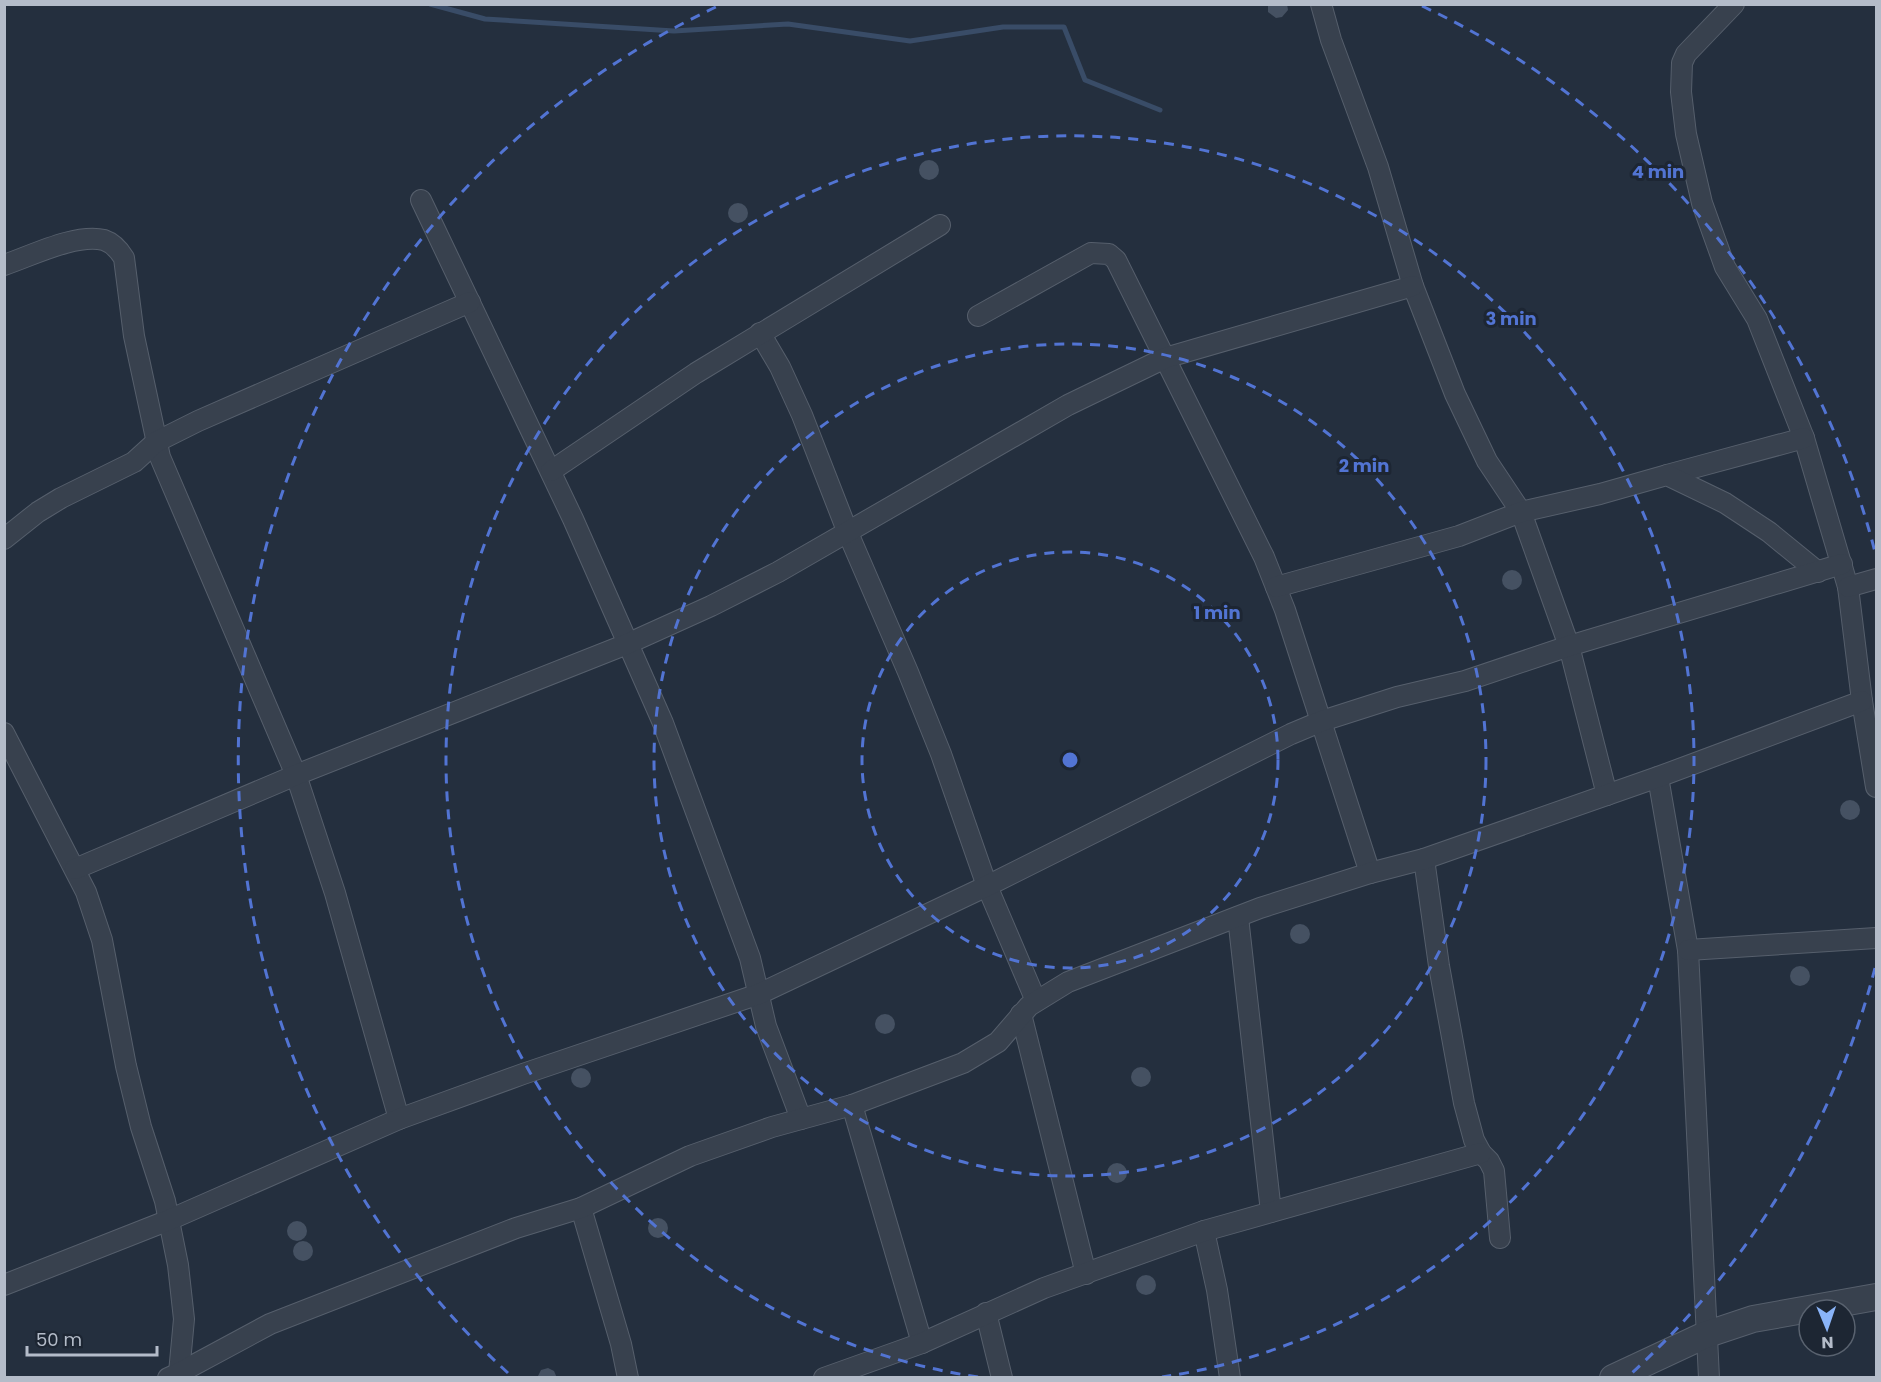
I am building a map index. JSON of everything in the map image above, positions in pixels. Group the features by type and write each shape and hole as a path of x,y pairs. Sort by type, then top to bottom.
{"street":[{"path":"1321,4 1331,40 1378,167 1413,286 1455,394 1482,452 1521,512 1569,646 1607,795"},
{"path":"1734,4 1686,54 1682,63 1681,93 1686,134 1710,231 1725,267 1757,319 1804,438 1842,564 1848,587 1862,701 1875,776"},
{"path":"421,200 551,471 663,723 750,958 766,1026 801,1119"},
{"path":"551,471 696,373 940,225"},
{"path":"4,265 72,241 90,239 105,240 118,248 124,258 134,336 156,442 172,487 296,775 334,893 399,1119"},
{"path":"978,316 1091,253 1109,254 1116,260 1264,557 1322,721 1370,873"},
{"path":"75,869 296,775 627,644 721,601 848,533 1068,405 1165,358 1413,286"},
{"path":"4,539 38,512 61,498 134,462 156,442 198,421 470,302"},
{"path":"760,333 780,367 802,415 848,533 937,744 987,886 1028,1007 1086,1274"},
{"path":"1276,587 1459,536 1521,512 1600,494 1804,438"},
{"path":"1667,475 1725,503 1768,532 1818,572"},
{"path":"4,1285 169,1220 399,1119 523,1074 759,994 987,886 1291,734 1322,721 1396,698 1465,681 1569,646 1842,564"},
{"path":"1848,587 1876,579"},
{"path":"176,1376 270,1324 516,1228 581,1209 690,1156 801,1119 852,1105 963,1063 1006,1036 1028,1007 1068,982 1238,917 1370,873 1424,859 1658,777 1862,701"},
{"path":"4,733 12,768 50,818 86,892 102,940 126,1066 141,1127 165,1201 178,1265 184,1319 176,1376"},
{"path":"1658,777 1688,950 1708,1377"},
{"path":"1424,859 1451,1037 1464,1103 1474,1140 1480,1153 1490,1161 1494,1171 1500,1238"},
{"path":"1238,917 1271,1212"},
{"path":"1688,950 1876,938"},
{"path":"852,1105 922,1343"},
{"path":"824,1377 922,1343 1044,1288 1204,1231 1480,1153"},
{"path":"581,1209 621,1344 628,1377"},
{"path":"1204,1231 1217,1290 1230,1377"},
{"path":"1613,1377 1705,1335 1753,1319 1876,1297"},
{"path":"986,1313 1002,1377"}],"building":[{"path":"1268,4 1287,4 1288,10 1282,17 1276,18 1268,12"},
{"path":"929,160 936,163 939,170 936,177 929,180 922,177 919,170 922,163"},
{"path":"738,203 745,206 748,213 745,220 738,223 731,220 728,213 731,206"},
{"path":"1512,570 1519,573 1522,580 1519,587 1512,590 1505,587 1502,580 1505,573"},
{"path":"1850,800 1857,803 1860,810 1857,817 1850,820 1843,817 1840,810 1843,803"},
{"path":"1300,924 1307,927 1310,934 1307,941 1300,944 1293,941 1290,934 1293,927"},
{"path":"1800,966 1807,969 1810,976 1807,983 1800,986 1793,983 1790,976 1793,969"},
{"path":"885,1014 892,1017 895,1024 892,1031 885,1034 878,1031 875,1024 878,1017"},
{"path":"1141,1067 1148,1070 1151,1077 1148,1084 1141,1087 1134,1084 1131,1077 1134,1070"},
{"path":"581,1068 588,1071 591,1078 588,1085 581,1088 574,1085 571,1078 574,1071"},
{"path":"1117,1163 1124,1166 1127,1173 1124,1180 1117,1183 1110,1180 1107,1173 1110,1166"},
{"path":"658,1218 665,1221 668,1228 665,1235 658,1238 651,1235 648,1228 651,1221"},
{"path":"297,1221 304,1224 307,1231 304,1238 297,1241 290,1238 287,1231 290,1224"},
{"path":"303,1241 310,1244 313,1251 310,1258 303,1261 296,1258 293,1251 296,1244"},
{"path":"1146,1275 1153,1278 1156,1285 1153,1292 1146,1295 1139,1292 1136,1285 1139,1278"},
{"path":"548,1368 554,1371 557,1378 537,1378 541,1370"}],"waterway":[{"path":"430,4 485,19 674,31 788,24 910,41 1003,27 1064,27 1085,80 1160,110"}]}
